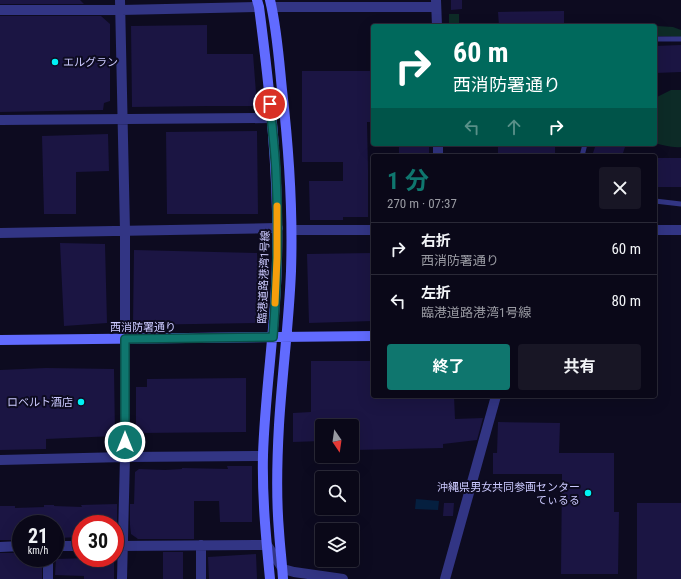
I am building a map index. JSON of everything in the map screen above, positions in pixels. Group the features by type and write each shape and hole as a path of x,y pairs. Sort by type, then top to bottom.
{"street":[{"path":"0,10 120,5 258,3"},
{"name":"臨港道路港湾1号線","path":"258,3 272,118 278,228 273,337 263,456 264,513 270,579"},
{"path":"283,574 279,531 277,473 281,394 290,287 292,230 286,130 271,3 436,3 437,24"},
{"path":"120,5 125,339 125,457 121,515"},
{"path":"0,120 272,118"},
{"path":"0,233 278,228"},
{"path":"292,230 371,230"},
{"path":"657,230 681,230"},
{"name":"西消防署通り","path":"0,340 371,336"},
{"path":"445,579 495,398"},
{"path":"0,460 263,456"},
{"path":"200,545 201,579"},
{"path":"124,546 267,545 283,574"},
{"path":"0,546 12,546"},
{"path":"48,567 48,579"},
{"path":"121,567 122,579"},
{"path":"283,574 294,572 343,579"}],"lane":[{"path":"657,39 681,39"},
{"path":"657,201 681,204"}],"green space":[{"path":"449,14 459,14 459,24 449,24"},
{"path":"657,26 673,27 681,30 681,37 657,36"},
{"path":"671,90 681,90 681,147 671,147 657,144 657,97"}],"water":[{"path":"416,499 439,501 438,510 415,509"}],"building":[{"path":"0,0 80,0 84,4 0,4"},
{"path":"451,0 462,0 462,9 451,10"},
{"path":"564,11 564,24 499,24 498,12"},
{"name":"エルグラン","path":"0,16 101,16 110,24 110,101 104,103 103,110 0,112"},
{"path":"207,25 207,54 253,54 256,93 254,106 132,107 131,26"},
{"path":"681,45 681,72 657,73 657,46"},
{"path":"302,71 371,71 371,122 367,122 368,217 343,217 343,220 310,220 309,181 343,181 343,162 302,162"},
{"path":"257,131 258,214 167,214 166,132"},
{"path":"108,134 109,171 76,172 76,214 44,214 42,136"},
{"path":"399,146 429,146 429,154 399,154"},
{"path":"498,146 555,146 555,154 498,154"},
{"path":"595,146 625,146 623,154 593,154"},
{"path":"657,158 681,158 681,187 657,187"},
{"path":"60,243 105,244 107,323 64,326"},
{"path":"134,250 257,253 260,323 133,325"},
{"path":"371,253 371,321 309,323 307,254"},
{"path":"311,361 371,361 371,398 454,398 455,419 483,418 477,440 443,444 443,448 359,450 359,419 315,419 315,441 293,442 293,413 311,412"},
{"path":"46,368 114,369 115,436 46,439 46,449 0,450 0,370"},
{"path":"246,378 246,432 136,433 136,387 147,387 147,379"},
{"path":"498,422 560,423 559,453 614,453 614,512 619,512 618,574 561,574 562,474 493,474 493,453 497,453"},
{"path":"227,466 252,466 252,522 220,522 219,501 194,501 194,539 138,539 131,534 130,504 134,504 135,472 139,469 228,469"},
{"path":"444,503 454,503 453,516 443,516"},
{"path":"637,503 681,503 681,579 637,579"},
{"path":"117,504 117,515 72,515 72,537 64,538 64,515 12,515 12,540 0,540 0,506 15,506 15,508 44,507 44,505 82,507 81,505"},
{"path":"163,552 183,552 183,579 163,579"},
{"path":"0,553 12,553 12,567 42,567 42,579 0,579"},
{"path":"256,554 257,579 209,579 208,557"},
{"path":"64,559 72,559 72,567 114,567 114,579 84,579 84,576 55,575 56,567 64,567"}],"slow traffic":[{"path":"275,303 277,206"}],"place":[{"name":"エルグラン","path":"55,62"},
{"name":"ロベルト酒店","path":"81,402"},
{"name":"沖縄県男女共同参画センター てぃるる","path":"588,493"}],"route":[{"path":"125,442 125,339 273,337 278,228 276,172 270,104"}]}
